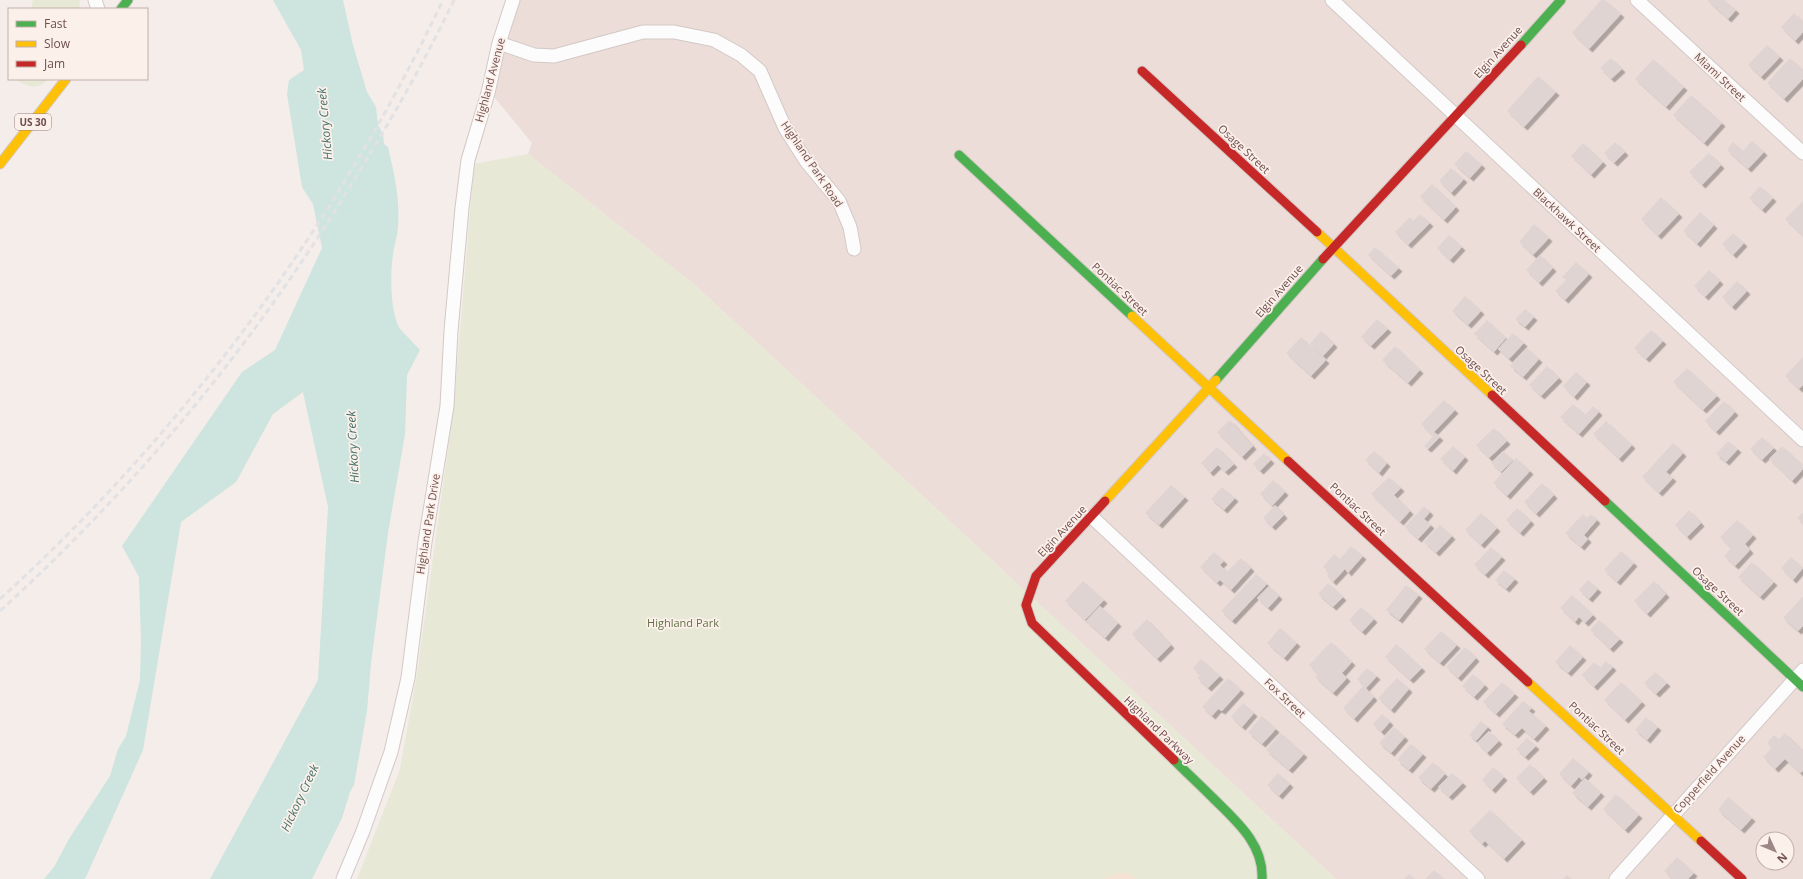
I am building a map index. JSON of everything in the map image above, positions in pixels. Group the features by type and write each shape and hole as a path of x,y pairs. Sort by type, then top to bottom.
{"street":[{"path":"122,8 128,0"},
{"name":"Highland Avenue","path":"468,160 488,93 499,43 513,0"},
{"name":"Blackhawk Street","path":"1332,0 1803,440"},
{"name":"Elgin Avenue","path":"1026,605 1036,576 1092,517 1334,247 1561,0"},
{"name":"Miami Street","path":"1637,0 1803,153"},
{"name":"Highland Park Road","path":"499,43 534,55 554,56 643,32 674,32 714,40 741,55 760,70 785,128 806,161 839,201 850,227 854,249"},
{"name":"Osage Street","path":"1142,71 1800,679"},
{"name":"US 30","path":"0,164 65,80"},
{"name":"Pontiac Street","path":"959,155 1209,388 1742,879"},
{"name":"Highland Park Drive","path":"343,879 363,831 391,752 408,678 425,542 447,406 451,331 468,160"},
{"name":"Fox Street","path":"1092,517 1478,879"},
{"name":"Highland Parkway","path":"1026,605 1032,623 1242,826 1257,848 1263,871 1262,879"},
{"name":"Copperfield Avenue","path":"1616,879 1673,815 1800,679"}],"shaded area":[{"path":"517,0 1803,0 1803,879 1336,879 695,285 528,154 532,143 491,93"}],"green space":[{"path":"33,0 80,0 79,8 31,8"},
{"path":"18,80 47,80 41,85 37,86 29,86"},
{"name":"Highland Park","path":"528,154 695,285 1336,879 357,879 400,769 417,674 454,405 474,164"}],"sand":[{"path":"1118,873 1127,873 1138,879 1103,879"}],"water":[{"name":"Hickory Creek","path":"273,0 343,0 353,45 367,92 376,107 378,125 383,134 384,144 388,147 396,186 398,229 392,263 391,283 395,315 401,330 420,350 407,375 405,434 388,533 371,663 367,711 354,785 350,792 342,818 312,879 210,879 318,680 328,507 303,392 273,414 236,482 181,522 143,750 86,877 84,879 44,879 54,867 69,839 110,776 118,749 126,736 140,680 141,641 139,577 122,546 242,372 275,350 322,248 313,204 302,187 287,94 289,80 304,70 301,50"}],"building":[{"path":"1601,0 1605,0 1621,14 1589,49 1572,33"},
{"path":"1707,0 1724,0 1736,10 1728,19"},
{"path":"1794,13 1803,22 1803,32 1795,41 1781,27"},
{"path":"1767,45 1780,57 1761,77 1748,65"},
{"path":"1611,58 1622,69 1611,79 1600,68"},
{"path":"1790,58 1803,70 1803,79 1784,99 1767,83"},
{"path":"1653,59 1684,87 1666,107 1635,79"},
{"path":"1538,76 1556,92 1524,127 1507,111"},
{"path":"1691,95 1722,123 1704,143 1673,115"},
{"path":"1752,141 1764,152 1748,169 1727,150 1733,142 1743,151"},
{"path":"1615,142 1625,152 1614,163 1604,153"},
{"path":"1583,143 1603,162 1591,175 1571,156"},
{"path":"1466,151 1482,165 1470,178 1454,164"},
{"path":"1709,153 1721,165 1702,185 1689,172"},
{"path":"1451,168 1464,179 1451,193 1439,181"},
{"path":"1432,184 1456,207 1444,220 1420,197"},
{"path":"1760,186 1773,198 1762,210 1749,198"},
{"path":"1661,197 1679,214 1658,236 1641,219"},
{"path":"1803,201 1803,236 1785,219"},
{"path":"1700,212 1714,225 1697,244 1683,231"},
{"path":"1420,214 1430,223 1408,245 1395,232 1410,217 1413,221"},
{"path":"1534,224 1549,238 1533,255 1519,242"},
{"path":"1733,233 1744,243 1733,255 1722,244"},
{"path":"1449,235 1462,247 1450,260 1437,248"},
{"path":"1375,247 1399,268 1391,276 1368,255"},
{"path":"1540,255 1553,268 1539,283 1526,270"},
{"path":"1576,262 1589,274 1565,300 1555,291 1566,280 1562,277"},
{"path":"1709,270 1720,281 1705,297 1694,286"},
{"path":"1737,281 1747,291 1732,307 1722,297"},
{"path":"1465,296 1481,311 1468,325 1452,311"},
{"path":"1525,309 1534,317 1525,327 1515,319"},
{"path":"1377,319 1388,329 1371,346 1361,337"},
{"path":"1487,320 1506,338 1494,352 1474,334"},
{"path":"1651,330 1663,341 1646,359 1634,348"},
{"path":"1321,331 1334,344 1323,356 1310,344"},
{"path":"1513,333 1524,343 1509,359 1498,349"},
{"path":"1301,337 1326,360 1311,376 1286,353"},
{"path":"1395,346 1420,370 1408,383 1382,360"},
{"path":"1527,348 1539,359 1523,377 1510,366"},
{"path":"1803,357 1803,385 1799,389 1785,376"},
{"path":"1547,366 1559,378 1541,396 1529,385"},
{"path":"1687,368 1717,396 1703,410 1673,382"},
{"path":"1576,372 1587,382 1574,397 1563,386"},
{"path":"1444,400 1455,410 1434,432 1440,437 1428,449 1424,446 1433,436 1421,424"},
{"path":"1724,401 1735,412 1716,432 1705,421"},
{"path":"1573,404 1585,415 1593,406 1599,412 1579,434 1560,417"},
{"path":"1230,420 1253,446 1242,457 1217,432"},
{"path":"1606,421 1632,445 1619,459 1593,434"},
{"path":"1494,428 1507,441 1489,458 1476,445"},
{"path":"1762,437 1774,448 1762,460 1750,449"},
{"path":"1728,441 1738,449 1726,462 1716,454"},
{"path":"1673,443 1683,453 1666,472 1673,478 1659,493 1642,477"},
{"path":"1453,446 1465,457 1453,471 1440,459"},
{"path":"1782,446 1803,465 1803,469 1792,481 1769,459"},
{"path":"1217,447 1234,464 1225,472 1218,465 1210,473 1201,463"},
{"path":"1374,451 1387,463 1379,473 1365,460"},
{"path":"1503,451 1513,460 1501,472 1491,463"},
{"path":"1264,453 1271,460 1260,471 1253,464"},
{"path":"1516,458 1530,471 1507,496 1493,483"},
{"path":"1389,477 1401,488 1394,495 1410,511 1400,522 1371,494"},
{"path":"1273,480 1285,492 1272,506 1260,494"},
{"path":"1542,483 1554,495 1536,514 1524,502"},
{"path":"1171,485 1185,497 1159,525 1145,513"},
{"path":"1222,487 1235,498 1224,510 1211,499"},
{"path":"1275,505 1284,515 1272,527 1263,518"},
{"path":"1424,506 1430,512 1424,519 1431,525 1418,539 1405,527"},
{"path":"1517,508 1531,521 1520,533 1506,520"},
{"path":"1689,510 1701,523 1687,537 1675,525"},
{"path":"1803,512 1803,524 1797,518"},
{"path":"1481,513 1497,528 1481,545 1465,530"},
{"path":"1583,514 1587,518 1591,514 1597,520 1584,535 1588,539 1581,547 1565,533"},
{"path":"1737,520 1753,535 1745,544 1750,550 1735,566 1724,556 1731,548 1720,537"},
{"path":"1440,525 1452,536 1436,553 1424,542"},
{"path":"1351,546 1363,556 1348,573 1345,569 1333,582 1327,576 1329,573 1323,567 1334,554 1340,559"},
{"path":"1491,547 1502,557 1485,575 1474,565"},
{"path":"1621,551 1634,563 1617,582 1604,570"},
{"path":"1214,552 1224,561 1220,565 1227,572 1241,558 1251,568 1231,590 1220,580 1217,583 1200,567"},
{"path":"1791,557 1803,568 1793,580 1781,568"},
{"path":"1752,562 1774,582 1760,597 1738,577"},
{"path":"1504,570 1515,579 1506,589 1495,580"},
{"path":"1256,574 1267,584 1232,621 1221,611"},
{"path":"1588,580 1598,589 1589,599 1579,590"},
{"path":"1083,581 1104,600 1085,620 1065,601"},
{"path":"1654,581 1666,594 1647,614 1634,601"},
{"path":"1328,583 1343,597 1333,607 1318,594"},
{"path":"1406,585 1419,595 1399,620 1386,610"},
{"path":"1269,586 1279,596 1268,608 1257,598"},
{"path":"1572,595 1593,615 1585,623 1579,617 1575,622 1560,608"},
{"path":"1803,596 1803,626 1798,631 1783,618"},
{"path":"1100,606 1118,623 1105,638 1086,621"},
{"path":"1361,607 1374,619 1362,632 1349,620"},
{"path":"1147,619 1171,645 1157,659 1132,634"},
{"path":"1599,620 1620,639 1610,649 1590,630"},
{"path":"1280,628 1297,643 1284,658 1267,643"},
{"path":"1441,631 1457,645 1440,663 1424,649"},
{"path":"1331,642 1352,662 1342,673 1347,678 1333,693 1315,677 1318,674 1309,665"},
{"path":"1396,644 1422,668 1410,680 1385,657"},
{"path":"1570,645 1583,657 1568,673 1555,662"},
{"path":"1465,647 1476,658 1458,678 1446,667"},
{"path":"1201,659 1220,676 1208,688 1197,678 1200,675 1193,668"},
{"path":"1606,661 1613,667 1594,687 1582,675 1594,662 1600,668"},
{"path":"1367,668 1377,676 1366,688 1357,679"},
{"path":"1655,672 1667,683 1656,694 1644,683"},
{"path":"1473,674 1485,685 1474,697 1462,686"},
{"path":"1228,678 1241,690 1222,711 1218,709 1212,716 1202,707"},
{"path":"1397,678 1409,689 1391,710 1378,698"},
{"path":"1502,682 1515,694 1496,714 1483,702"},
{"path":"1621,682 1642,702 1625,720 1604,700"},
{"path":"1363,686 1374,697 1354,719 1343,708"},
{"path":"1523,701 1532,708 1529,711 1546,726 1534,739 1522,728 1515,735 1502,724"},
{"path":"1243,703 1254,713 1242,727 1231,717"},
{"path":"1382,714 1390,722 1381,732 1373,724"},
{"path":"1262,716 1276,729 1262,744 1248,732"},
{"path":"1646,717 1658,727 1647,740 1635,730"},
{"path":"1481,721 1488,727 1476,741 1469,735"},
{"path":"1394,727 1405,737 1391,753 1379,743"},
{"path":"1489,731 1499,741 1487,753 1477,743"},
{"path":"1281,733 1304,754 1289,770 1266,750"},
{"path":"1785,733 1803,751 1803,771 1800,773 1785,759 1775,769 1763,757 1772,748 1767,743 1774,735 1779,739"},
{"path":"1527,738 1536,746 1525,757 1516,749"},
{"path":"1411,744 1423,754 1409,770 1397,760"},
{"path":"1573,758 1589,772 1582,780 1579,777 1571,786 1559,774"},
{"path":"1433,762 1445,774 1431,789 1418,778"},
{"path":"1530,764 1544,778 1530,792 1516,778"},
{"path":"1493,767 1504,777 1492,790 1482,780"},
{"path":"1278,773 1290,784 1279,796 1267,785"},
{"path":"1452,773 1463,783 1449,797 1438,787"},
{"path":"1585,778 1601,793 1588,807 1572,793"},
{"path":"1616,794 1639,815 1625,830 1603,809"},
{"path":"1728,797 1752,818 1741,830 1718,810"},
{"path":"1490,810 1522,840 1504,859 1485,841 1482,844 1469,831"},
{"path":"1677,857 1694,873 1688,879 1673,879 1664,871"},
{"path":"1434,870 1444,879 1425,879"},
{"path":"1409,874 1415,879 1404,879"},
{"path":"1567,875 1571,879 1563,879"}],"railway":[{"path":"0,599 67,535 132,467 193,395 250,321 304,244 355,165 401,83 443,0"},
{"path":"0,611 55,559 156,452 248,337 291,278 332,216 393,115 435,39 454,0"}],"traffic: fast":[{"path":"122,8 128,0"},
{"path":"1521,45 1561,0"},
{"path":"959,155 1132,316"},
{"path":"1216,380 1323,259"},
{"path":"1605,501 1803,687"},
{"path":"1174,760 1231,815 1247,834 1258,855 1262,879"}],"traffic: slow":[{"path":"0,164 65,80"},
{"path":"1317,232 1492,395"},
{"path":"1132,316 1288,461"},
{"path":"1105,501 1216,380"},
{"path":"1528,682 1701,841"}],"traffic: jam":[{"path":"1323,259 1521,45"},
{"path":"1142,71 1317,232"},
{"path":"1492,395 1605,501"},
{"path":"1288,461 1528,682"},
{"path":"1105,501 1036,576 1026,605 1032,623 1174,760"},
{"path":"1701,841 1742,879"}]}
